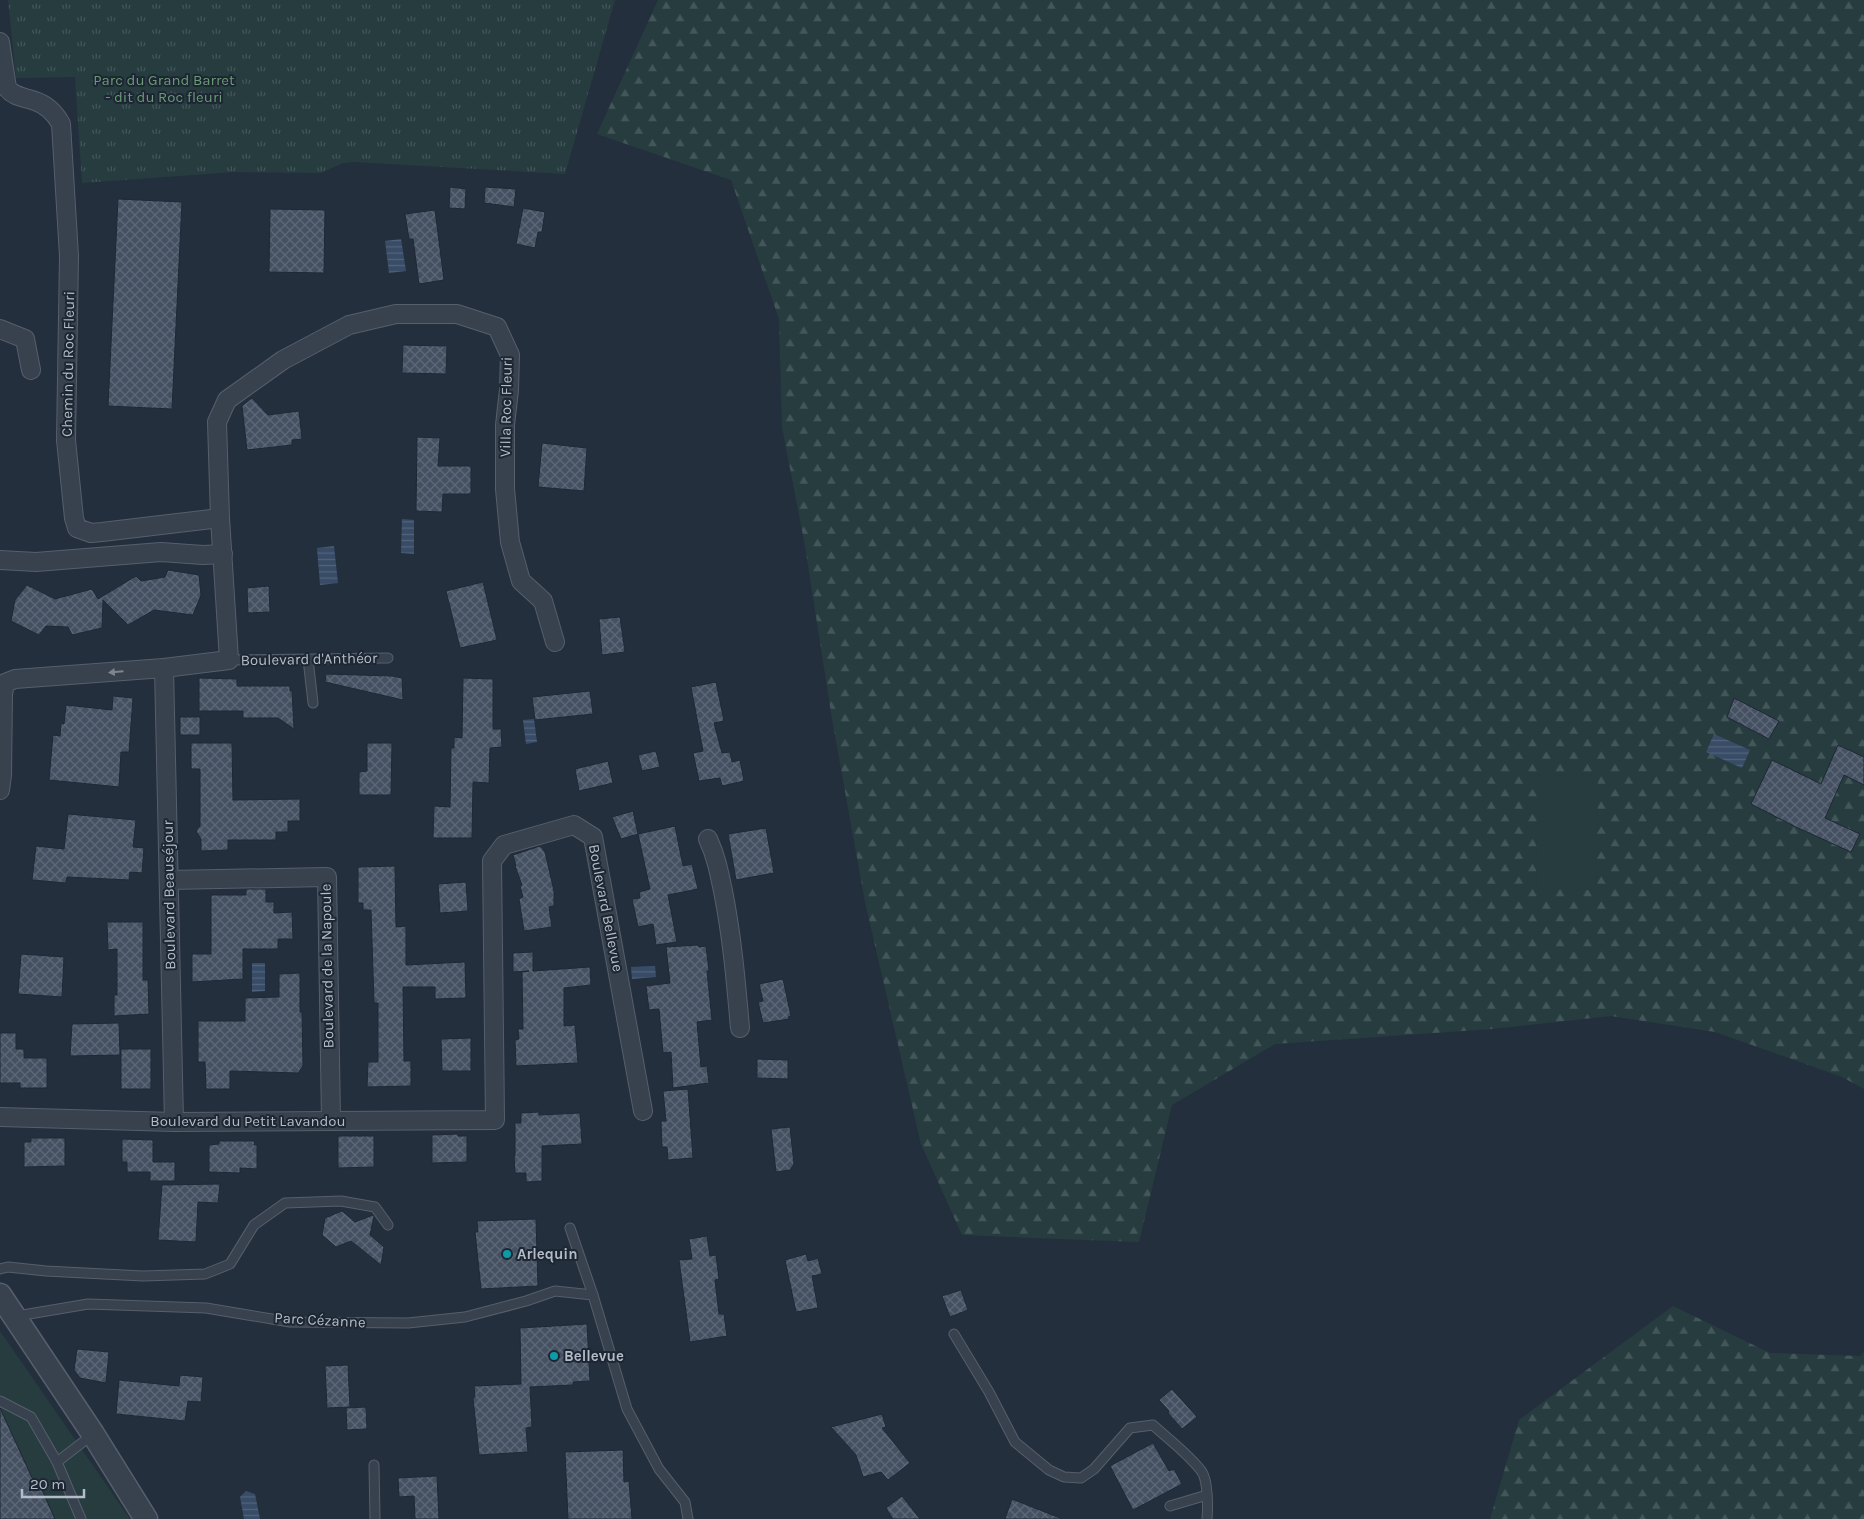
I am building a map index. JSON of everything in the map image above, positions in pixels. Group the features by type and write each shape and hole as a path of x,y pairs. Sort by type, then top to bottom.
{"street":[{"name":"Chemin du Roc Fleuri","path":"0,42 7,88 11,93 36,101 52,111 61,124 70,256 66,440 74,518 77,528 91,533 220,518"},
{"name":"Villa Roc Fleuri","path":"220,518 217,422 227,400 283,360 349,325 396,314 458,314 497,327 510,355 505,426 505,489 510,542 521,581 543,601 555,642"},
{"path":"0,328 25,339 31,370"},
{"path":"0,790 2,775 2,694 5,683 15,679 164,668 229,660 220,518"},
{"path":"0,560 36,562 161,552 203,555 222,554"},
{"name":"Boulevard Beauséjour","path":"164,668 174,1122"},
{"name":"Boulevard Bellevue","path":"495,1120 492,862 504,845 574,825 593,838 643,1112"},
{"path":"708,839 715,854 728,915 736,974 740,1028"},
{"name":"Boulevard de la Napoule","path":"169,880 327,877 330,1121"},
{"name":"Boulevard du Petit Lavandou","path":"0,1117 174,1122 495,1120"},
{"path":"0,1295 93,1434 146,1519"}],"lane":[{"name":"Boulevard d'Anthéor","path":"229,660 388,658"},
{"path":"308,659 313,704"},
{"path":"0,1269 8,1267 143,1276 204,1274 230,1264 254,1225 286,1203 341,1201 375,1207 388,1225"},
{"path":"570,1228 593,1295 627,1409 658,1469 685,1502 688,1519"},
{"name":"Parc Cézanne","path":"14,1317 88,1304 206,1308 290,1322 408,1323 465,1317 526,1301 555,1291 593,1295"},
{"path":"954,1334 989,1392 1015,1442 1049,1470 1064,1477 1081,1478 1094,1470 1130,1428 1152,1425 1182,1451 1203,1473 1207,1495 1207,1519"},
{"path":"0,1401 31,1418 57,1462 81,1519"},
{"path":"57,1462 93,1434"},
{"path":"374,1465 375,1519"},
{"path":"1170,1506 1207,1495"}],"green space":[{"name":"Parc du Grand Barret - dit du Roc fleuri","path":"8,0 615,0 565,174 354,162 343,163 321,173 234,172 82,183 75,77 16,78"},
{"path":"658,0 1864,0 1864,1089 1842,1077 1715,1032 1611,1016 1492,1029 1275,1044 1172,1105 1139,1242 962,1235 921,1144 865,902 832,719 805,546 782,427 779,319 731,180 597,134"},
{"path":"1538,774 1598,775 1596,890 1536,889"},
{"path":"1673,1306 1770,1353 1860,1356 1864,1352 1864,1519 1490,1519 1519,1420"},
{"path":"0,1331 130,1519 0,1519"}],"water":[{"path":"401,239 406,271 389,273 385,241"},
{"path":"402,519 414,520 414,554 401,553"},
{"path":"334,546 338,583 320,585 317,548"},
{"path":"534,719 537,742 526,744 523,720"},
{"path":"1714,734 1750,750 1742,768 1706,752"},
{"path":"252,963 265,963 265,991 252,992"},
{"path":"655,966 656,977 632,979 631,967"},
{"path":"246,1491 255,1494 260,1519 244,1519 240,1497"}],"building":[{"path":"450,187 466,189 465,209 449,208"},
{"path":"485,187 516,189 514,207 484,203"},
{"path":"118,199 182,202 172,409 108,406"},
{"path":"523,208 545,212 542,232 538,232 535,248 516,244"},
{"path":"270,209 325,210 324,273 269,272"},
{"path":"435,210 444,280 419,284 413,239 409,239 405,214"},
{"path":"403,345 447,346 446,374 402,373"},
{"path":"252,398 268,415 299,411 302,439 292,440 292,445 247,450 242,406"},
{"path":"417,437 440,438 438,466 471,466 471,494 443,494 442,512 416,511"},
{"path":"542,443 587,448 584,491 538,487"},
{"path":"168,570 199,575 201,595 193,615 154,610 128,625 103,600 102,628 72,635 68,627 46,626 39,635 11,621 15,600 27,585 55,599 92,589 98,599 136,576 141,581 165,577"},
{"path":"483,582 497,640 460,648 446,591"},
{"path":"269,586 270,612 248,613 247,588"},
{"path":"620,617 625,652 602,655 599,619"},
{"path":"326,674 402,678 403,700 325,682"},
{"path":"199,678 237,679 237,686 290,686 290,691 292,691 294,729 278,718 243,718 243,711 199,711"},
{"path":"463,678 493,679 493,729 501,729 502,747 490,748 489,783 473,782 472,838 433,838 434,806 450,807 451,748 454,748 454,737 462,738"},
{"path":"716,682 724,721 714,723 722,753 730,752 732,762 740,760 744,781 722,786 720,778 699,781 693,753 703,751 691,687"},
{"path":"590,691 593,714 535,720 532,697"},
{"path":"113,696 133,698 129,752 121,752 119,787 49,780 53,735 60,736 61,723 64,724 66,705 112,710"},
{"path":"1734,698 1779,721 1769,739 1727,717"},
{"path":"180,717 200,717 200,735 180,735"},
{"path":"191,743 232,743 233,800 300,799 300,821 288,821 288,832 276,832 276,840 228,840 228,850 201,851 201,839 196,831 200,826 200,769 191,769"},
{"path":"367,743 392,743 391,795 359,795 359,772 367,771"},
{"path":"1838,745 1864,757 1864,785 1844,775 1825,818 1860,834 1851,852 1751,804 1772,760 1821,784"},
{"path":"656,751 660,767 642,771 638,755"},
{"path":"608,761 613,783 579,791 575,769"},
{"path":"633,811 638,834 621,839 612,817"},
{"path":"68,814 136,820 133,847 144,848 142,873 130,872 129,880 67,877 66,883 32,880 36,846 64,849"},
{"path":"675,826 683,866 692,864 698,889 668,895 677,942 656,945 653,924 638,927 632,899 640,898 639,892 650,889 638,834"},
{"path":"766,828 774,873 736,880 728,834"},
{"path":"540,846 545,852 554,891 554,906 549,907 552,927 524,931 519,899 523,897 520,886 522,885 513,855"},
{"path":"395,866 396,927 406,926 406,965 465,962 466,998 435,999 435,987 403,987 404,1061 411,1061 411,1086 367,1087 368,1062 378,1062 378,1003 374,1003 371,910 363,910 363,903 358,903 358,867"},
{"path":"466,882 468,911 440,913 438,884"},
{"path":"246,889 266,889 266,902 274,902 274,913 292,912 293,939 278,939 278,949 243,949 243,979 192,982 192,954 211,954 211,895 246,895"},
{"path":"107,922 143,922 143,980 148,980 149,1014 114,1016 114,995 117,995 117,949 108,950"},
{"path":"698,945 699,947 706,946 709,971 707,971 712,1020 697,1022 701,1067 707,1066 709,1083 673,1088 671,1052 663,1053 659,1009 649,1010 646,986 670,983 666,947"},
{"path":"533,952 533,971 590,967 591,985 564,988 564,1026 575,1025 578,1063 516,1066 515,1040 519,1039 518,1029 523,1029 522,972 529,971 513,972 513,953"},
{"path":"21,954 64,957 62,997 18,994"},
{"path":"300,973 303,1066 298,1073 230,1071 230,1089 206,1089 205,1062 198,1062 198,1021 245,1021 245,998 279,997 279,974"},
{"path":"783,979 791,1016 788,1017 789,1019 763,1023 758,1002 763,1001 759,984"},
{"path":"119,1023 120,1055 70,1056 72,1024"},
{"path":"0,1033 16,1033 16,1049 24,1049 24,1058 47,1058 47,1088 20,1088 20,1083 0,1083"},
{"path":"471,1038 471,1071 442,1071 441,1039"},
{"path":"121,1049 151,1049 151,1089 121,1089"},
{"path":"757,1059 788,1060 788,1079 757,1078"},
{"path":"688,1089 693,1158 668,1160 667,1147 662,1147 661,1121 666,1121 663,1091"},
{"path":"539,1112 539,1115 580,1113 582,1144 542,1146 542,1181 526,1182 526,1173 515,1173 515,1123 521,1123 521,1113"},
{"path":"790,1127 794,1164 790,1170 776,1172 771,1129"},
{"path":"458,1134 458,1136 467,1136 467,1162 432,1163 432,1135"},
{"path":"338,1136 374,1136 374,1167 338,1168"},
{"path":"31,1138 65,1138 65,1166 24,1167 24,1142 31,1142"},
{"path":"122,1139 153,1140 153,1162 175,1162 175,1181 150,1181 150,1172 127,1172 127,1162 122,1162"},
{"path":"219,1141 255,1141 254,1145 257,1145 257,1169 240,1168 240,1173 209,1172 209,1145 219,1144"},
{"path":"220,1184 218,1203 198,1202 196,1242 158,1240 162,1185"},
{"path":"342,1211 355,1222 374,1216 370,1235 384,1247 381,1265 351,1241 336,1247 322,1235 325,1218"},
{"name":"Arlequin","path":"536,1219 538,1286 481,1289 475,1232 478,1232 477,1221"},
{"path":"707,1236 710,1256 716,1255 719,1279 715,1280 719,1314 724,1314 727,1336 690,1342 679,1260 692,1259 689,1239"},
{"path":"806,1254 808,1261 818,1258 822,1274 812,1276 818,1308 796,1312 785,1260"},
{"path":"961,1290 968,1310 950,1317 942,1296"},
{"path":"587,1324 590,1381 573,1382 573,1385 530,1387 532,1427 526,1428 528,1452 479,1455 473,1398 475,1397 474,1386 521,1384 520,1328"},
{"path":"77,1349 109,1352 106,1383 80,1378 74,1370"},
{"path":"348,1365 350,1407 327,1408 325,1366"},
{"path":"180,1375 203,1377 201,1402 188,1401 185,1421 116,1414 119,1380 179,1386"},
{"path":"1172,1389 1197,1417 1182,1429 1159,1400"},
{"path":"366,1407 367,1429 347,1430 346,1408"},
{"path":"0,1408 34,1482 38,1481 55,1519 0,1519"},
{"path":"882,1414 886,1427 882,1428 910,1463 888,1480 881,1472 863,1477 856,1455 831,1427"},
{"path":"1153,1443 1169,1471 1174,1469 1182,1484 1133,1510 1110,1466"},
{"path":"623,1450 624,1482 629,1481 632,1519 568,1519 565,1452"},
{"path":"437,1476 439,1519 415,1519 414,1496 399,1497 398,1478"},
{"path":"902,1496 920,1519 893,1519 886,1508"},
{"path":"1012,1499 1060,1518 1060,1519 1005,1519"}],"place":[{"name":"Arlequin","path":"507,1254"},
{"name":"Bellevue","path":"554,1356"}]}
